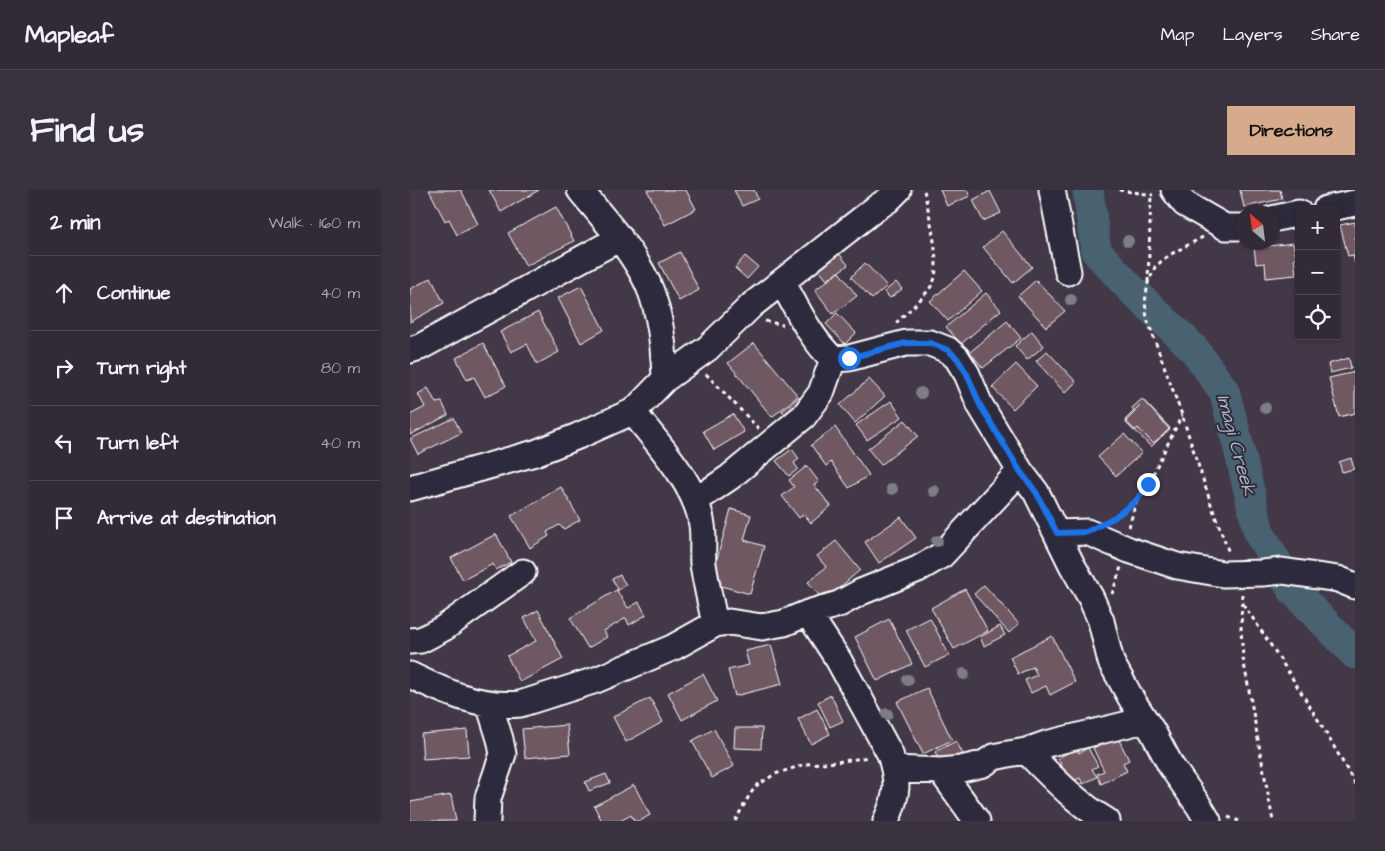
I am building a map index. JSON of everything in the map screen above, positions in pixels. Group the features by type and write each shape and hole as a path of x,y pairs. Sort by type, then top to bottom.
{"street":[{"path":"580,190 620,238 644,275 656,310 664,357 665,379"},
{"path":"410,488 535,453 632,412 665,379 708,348 752,305 888,200 898,190"},
{"path":"1052,190 1068,272"},
{"path":"1160,193 1234,227"},
{"path":"1340,206 1355,203"},
{"path":"1280,218 1295,214"},
{"path":"410,350 420,347 620,238"},
{"path":"782,282 810,332 832,359"},
{"path":"832,359 849,358 906,343 930,343 948,350 957,358 967,374 980,405 1020,471 1036,492 1072,565 1092,598 1101,621 1111,662 1171,766 1208,821"},
{"path":"695,501 730,477 804,416 821,393 832,359"},
{"path":"632,412 677,468 695,501 702,526 706,585 715,624"},
{"path":"410,675 467,700 506,706 520,704 596,680 674,647 715,624 729,622 762,627 784,622 839,604 861,592 918,569 942,555 1020,471"},
{"path":"1057,533 1087,532 1129,550 1177,566 1223,574 1282,571 1338,579 1355,586"},
{"path":"410,642 422,640 444,628 523,572"},
{"path":"808,613 838,659 892,762 896,792 886,821"},
{"path":"487,821 488,798 503,754 489,704"},
{"path":"892,762 941,771 961,769 983,764 994,757 1026,751 1046,744 1145,720"},
{"path":"1026,751 1060,784 1095,814 1107,821"},
{"path":"941,771 977,821"}],"path":[{"path":"892,327 934,282 936,264 933,231 924,190"},
{"path":"1119,190 1160,193 1145,302 1147,319 1182,414 1242,593 1241,630 1243,658 1273,821"},
{"path":"1148,283 1155,267 1173,253 1210,233 1234,227"},
{"path":"740,317 810,332"},
{"path":"692,359 772,442"},
{"path":"1101,621 1129,550 1129,524 1136,501 1151,478 1182,414"},
{"path":"1087,532 1115,517 1136,501"},
{"path":"1242,603 1270,642 1305,698 1355,784"},
{"path":"735,821 756,786 775,774 806,764 892,762"}],"building":[{"path":"429,190 461,190 478,224 457,235 449,219 445,221"},
{"path":"489,190 539,190 501,212"},
{"path":"647,190 686,190 696,209 665,225"},
{"path":"734,190 754,190 758,199 742,206"},
{"path":"940,190 967,190 970,196 947,206"},
{"path":"1240,190 1280,190 1282,199 1254,205 1244,205"},
{"path":"990,191 1001,213 983,221 973,200"},
{"path":"556,207 574,241 526,266 508,233"},
{"path":"1355,222 1355,264 1353,255 1348,256 1340,225"},
{"path":"1002,231 1032,267 1013,283 983,247"},
{"path":"1293,243 1295,275 1266,278 1265,263 1256,264 1254,250 1280,250 1280,245"},
{"path":"680,252 699,290 679,301 659,263"},
{"path":"838,252 848,265 827,280 817,268"},
{"path":"745,256 758,267 747,279 735,268"},
{"path":"865,263 887,286 872,299 851,277"},
{"path":"964,271 982,291 948,321 930,301"},
{"path":"839,272 857,296 833,314 815,290"},
{"path":"431,278 444,303 410,322 410,289"},
{"path":"1036,280 1065,311 1046,327 1018,296"},
{"path":"896,282 902,289 890,298 884,292"},
{"path":"581,286 604,330 581,343 558,298"},
{"path":"986,293 1001,310 961,344 946,327"},
{"path":"538,312 559,352 537,364 527,344 511,352 500,332"},
{"path":"837,313 856,333 845,344 826,324"},
{"path":"1007,321 1021,338 983,368 970,352"},
{"path":"1032,331 1044,346 1027,360 1015,346"},
{"path":"483,343 506,386 485,397 474,377 467,380 456,358"},
{"path":"754,343 798,396 772,417 728,363"},
{"path":"1047,351 1076,382 1065,393 1036,361"},
{"path":"1349,358 1351,368 1330,373 1328,364"},
{"path":"1016,364 1037,386 1013,409 992,387"},
{"path":"1355,372 1355,413 1339,417 1329,378"},
{"path":"869,379 885,396 855,423 840,405"},
{"path":"428,388 436,403 442,402 448,415 410,435 410,415 425,407 418,394"},
{"path":"799,397 806,406 790,419 782,411"},
{"path":"1142,399 1170,430 1153,443 1138,428 1134,431 1125,422 1135,412 1132,408"},
{"path":"891,401 902,417 867,440 856,425"},
{"path":"1144,401 1170,428 1151,447 1125,420"},
{"path":"733,414 744,432 714,450 703,431"},
{"path":"454,418 461,433 418,454 410,439"},
{"path":"905,420 918,436 881,465 868,449"},
{"path":"835,427 869,475 849,488 831,462 826,466 811,445"},
{"path":"1124,434 1142,453 1116,476 1098,457"},
{"path":"792,449 799,459 794,463 798,469 789,476 776,461"},
{"path":"1351,458 1354,469 1342,472 1339,462"},
{"path":"807,466 819,482 814,485 831,506 811,523 804,514 799,518 782,496 794,487 789,480"},
{"path":"561,487 580,520 564,529 559,525 547,532 549,536 530,548 511,516"},
{"path":"731,509 751,515 744,540 764,546 750,594 710,583"},
{"path":"901,517 916,538 879,563 865,542"},
{"path":"496,534 511,562 496,570 493,564 463,580 451,558"},
{"path":"836,541 860,570 824,601 808,582 826,567 817,556"},
{"path":"620,575 626,585 617,591 628,608 639,602 646,615 629,625 626,618 604,631 607,637 588,648 570,618 618,589 612,579"},
{"path":"984,585 1019,624 1009,633 974,594"},
{"path":"965,589 988,631 954,649 931,608"},
{"path":"538,610 563,659 520,682 507,656 536,641 524,618"},
{"path":"930,618 949,655 925,667 906,630"},
{"path":"889,619 912,664 877,681 855,637"},
{"path":"1000,626 1005,635 984,646 980,637"},
{"path":"1052,636 1075,682 1050,695 1046,686 1031,693 1025,680 1037,675 1033,667 1018,674 1010,657"},
{"path":"771,645 782,684 735,696 728,670 749,665 745,651"},
{"path":"703,674 717,701 682,720 668,693"},
{"path":"927,688 952,740 923,754 897,702"},
{"path":"831,695 843,721 830,727 818,702"},
{"path":"650,698 663,722 626,742 613,717"},
{"path":"817,709 830,734 811,744 798,719"},
{"path":"567,725 570,754 525,758 522,729"},
{"path":"735,728 762,728 761,749 734,748"},
{"path":"714,729 734,766 712,778 692,741"},
{"path":"467,730 469,756 423,759 421,734"},
{"path":"1117,736 1129,760 1123,763 1127,771 1101,784 1097,774 1104,771 1093,748"},
{"path":"956,741 963,754 942,765 935,752"},
{"path":"1077,748 1079,753 1088,748 1098,766 1092,769 1097,777 1083,784 1080,778 1070,783 1058,758"},
{"path":"606,774 610,783 589,791 585,782"},
{"path":"634,785 650,815 640,821 634,821 631,815 620,821 602,821 594,806"},
{"path":"451,795 456,821 410,821 410,802"}],"waterway":[{"name":"Imagi Creek","path":"1088,190 1096,251 1130,288 1194,349 1224,391 1259,533 1293,590 1355,654"}],"route":[{"path":"849,358 906,343 930,343 948,350 957,358 967,374 980,405 1020,471 1036,492 1057,533 1087,532 1115,517 1136,501 1148,484"}]}
